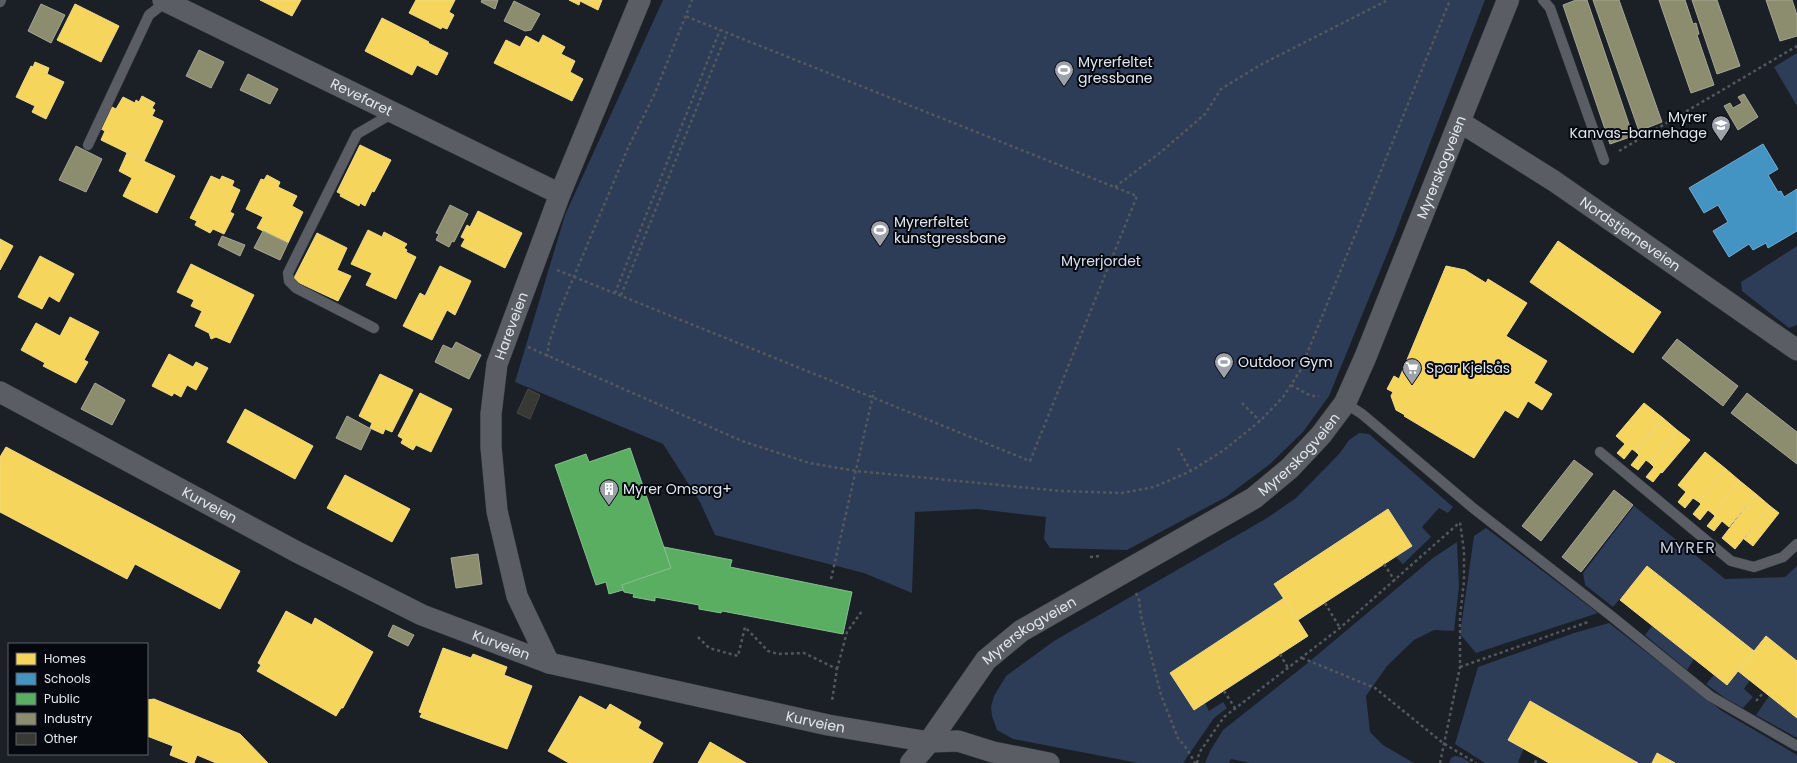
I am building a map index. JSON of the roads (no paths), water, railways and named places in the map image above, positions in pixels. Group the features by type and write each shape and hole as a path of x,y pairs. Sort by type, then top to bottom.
{"street":[{"name":"Hareveien","path":"550,663 517,596 497,511 491,447 491,414 497,364 560,194 640,0"},
{"name":"Myrerskogveien","path":"911,763 929,742 986,660 1021,631 1254,498 1290,468 1321,434 1345,404 1365,358 1508,0"},
{"name":"Revefaret","path":"166,1 560,194"},
{"name":"Nordstjerneveien","path":"1460,122 1554,181 1794,343"},
{"name":"Kurveien","path":"0,392 297,552 422,614 550,663 828,725 929,742 958,741 993,752 1049,763"}],"lane":[{"path":"1543,0 1550,8 1604,160"},
{"path":"88,145 149,15 166,1"},
{"path":"374,328 296,288 289,281 288,273 357,134 393,113"},
{"path":"1345,404 1362,414 1473,508 1610,614 1710,696 1797,746"},
{"path":"1600,452 1731,561 1754,567 1783,557 1797,544"}],"place":[{"name":"Myrerfeltet gressbane","path":"1064,87"},
{"name":"Myrer Kanvas-barnehage","path":"1721,142"},
{"name":"Myrerfeltet kunstgressbane","path":"880,247"},
{"name":"Outdoor Gym","path":"1224,379"},
{"name":"Spar Kjelsås","path":"1412,385"},
{"name":"Myrer Omsorg+","path":"609,506"}],"district":[{"name":"MYRER","path":"1688,547"}],"park label":[{"name":"Myrerjordet","path":"1101,261"}]}
